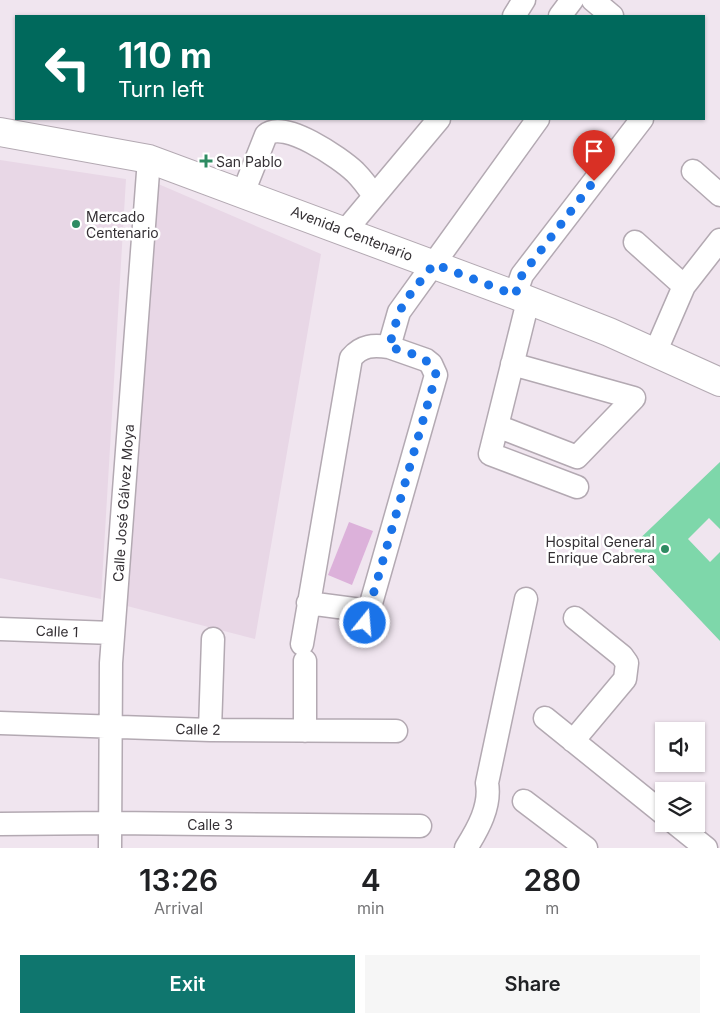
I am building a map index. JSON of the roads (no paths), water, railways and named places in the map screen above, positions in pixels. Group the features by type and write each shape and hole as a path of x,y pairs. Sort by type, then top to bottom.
{"main road":[{"name":"Avenida Centenario","path":"0,132 149,158 346,230 521,298 720,382"}],"street":[{"path":"515,15 524,0"},
{"path":"561,15 572,0"},
{"path":"593,0 611,15"},
{"path":"346,230 438,120"},
{"path":"389,347 399,312 411,293 537,120"},
{"path":"577,487 490,454 512,364 521,298 522,275 641,120"},
{"path":"243,193 266,135 271,131 278,130 309,141 336,158 354,171 374,196"},
{"name":"Calle José Gálvez Moya","path":"110,848 111,663 149,158"},
{"path":"692,171 720,195"},
{"path":"655,353 684,286 720,240"},
{"path":"635,242 684,286"},
{"path":"305,730 303,652 308,603 351,358 365,347 389,347 426,360 435,369 436,375 362,634"},
{"path":"497,426 577,456 634,398 512,364"},
{"path":"466,848 478,830 488,800 487,783 526,599"},
{"path":"308,603 369,611"},
{"path":"573,741 625,680 627,663 622,656 575,618"},
{"name":"Calle 1","path":"0,629 113,633"},
{"path":"210,730 213,639"},
{"path":"545,718 655,807"},
{"name":"Calle 2","path":"0,723 210,730 396,731"},
{"path":"524,801 586,848"},
{"name":"Calle 3","path":"0,824 111,823 420,826"},
{"path":"686,832 706,848"}],"place":[{"name":"San Pablo","path":"206,161"},
{"name":"Mercado Centenario","path":"76,224"},
{"name":"Hospital General Enrique Cabrera","path":"665,549"}]}
